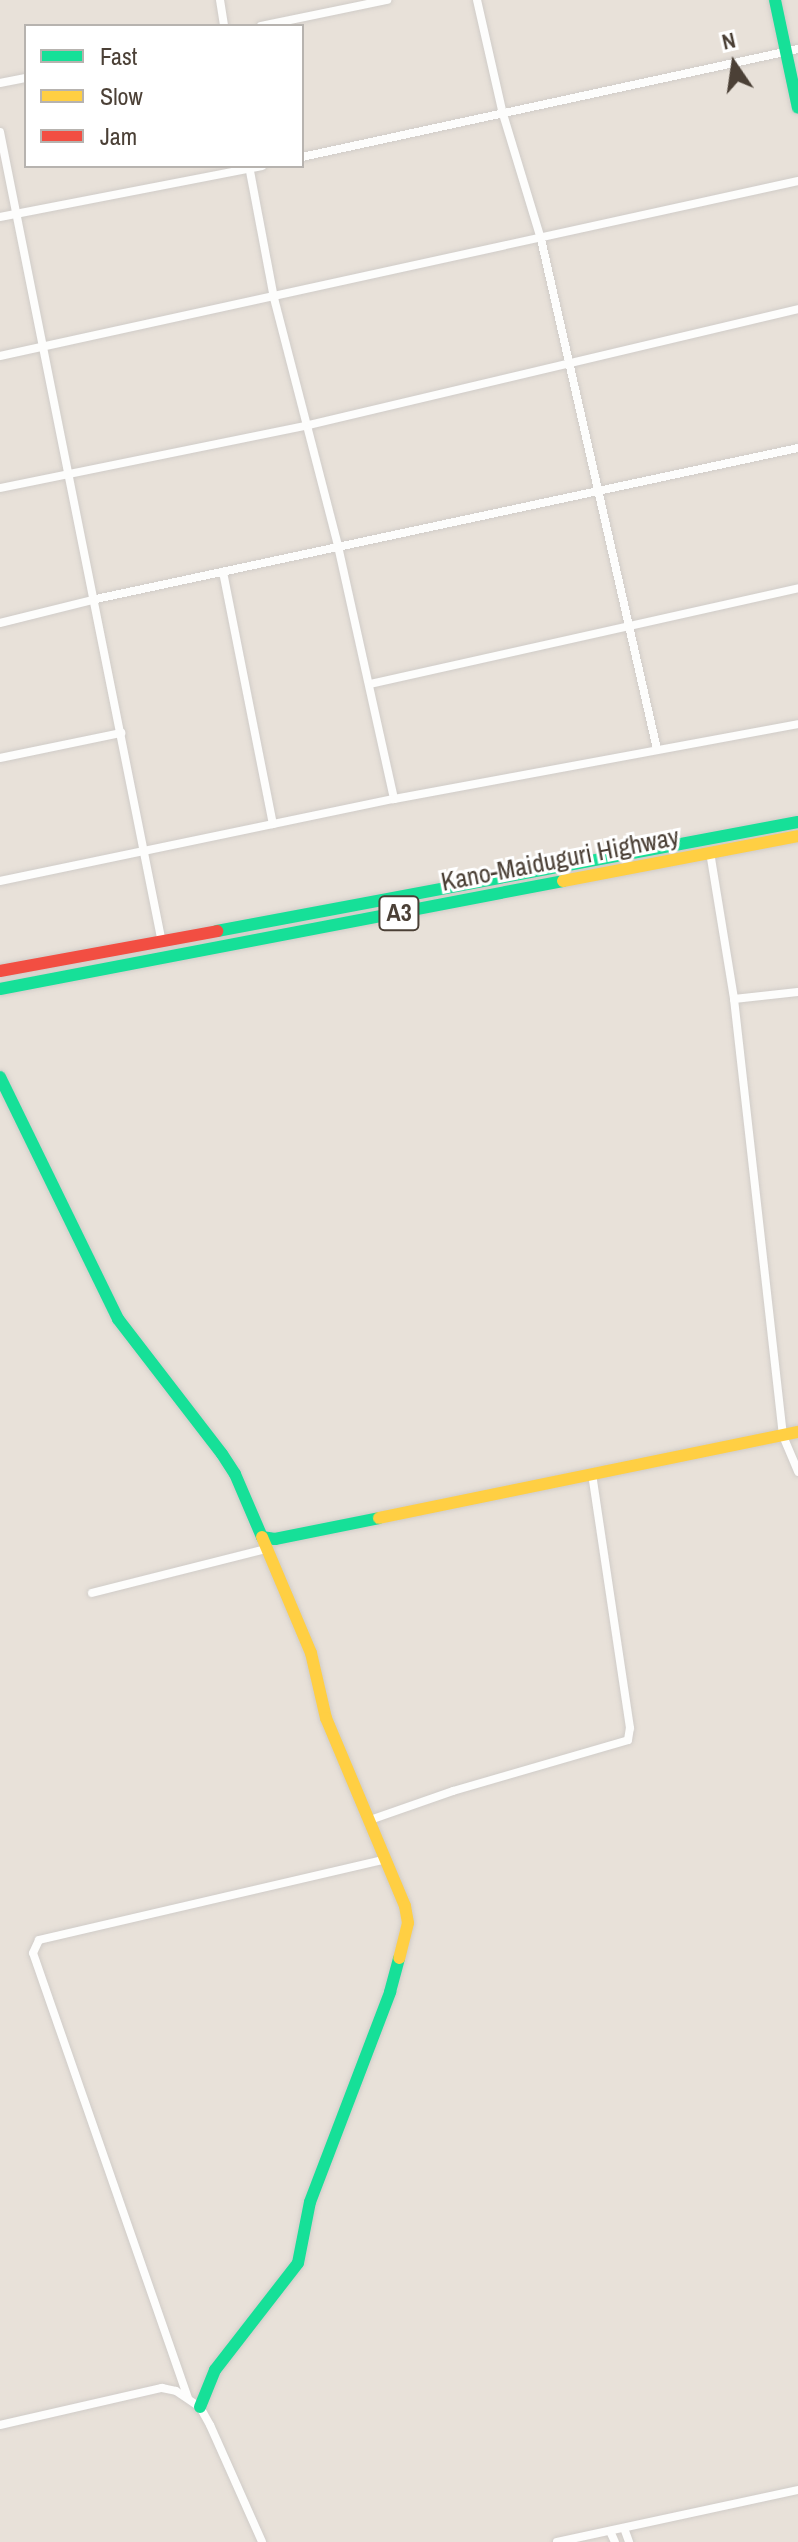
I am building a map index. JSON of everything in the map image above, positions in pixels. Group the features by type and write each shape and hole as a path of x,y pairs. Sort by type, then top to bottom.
{"main road":[{"path":"775,0 792,50 798,108"},
{"name":"Kano-Maiduguri Highway","path":"0,971 798,822"},
{"name":"Kano-Maiduguri Highway","path":"0,989 798,836"},
{"path":"0,1077 118,1319 235,1474 311,1653 326,1718 347,1775 370,1820 405,1906 408,1923 390,1992 310,2202 298,2263 215,2370 200,2407"},
{"path":"264,1543 798,1432"}],"street":[{"path":"220,0 224,24"},
{"path":"271,24 387,0"},
{"path":"477,0 503,114 541,239 571,363 657,749"},
{"path":"304,157 792,50"},
{"path":"0,83 24,78"},
{"path":"0,132 96,599 165,957"},
{"path":"0,217 245,168"},
{"path":"250,168 274,298 338,546 394,799"},
{"path":"0,356 798,181"},
{"path":"0,488 309,425 798,309"},
{"path":"0,623 96,599 798,448"},
{"path":"223,572 273,824"},
{"path":"370,684 798,588"},
{"path":"0,881 394,799 798,724"},
{"path":"0,758 121,733"},
{"path":"708,839 734,999 783,1436 798,1472"},
{"path":"734,999 798,992"},
{"path":"370,1820 453,1791 628,1740 630,1728 592,1474"},
{"path":"92,1593 264,1543"},
{"path":"188,2398 33,1953 39,1940 386,1859"},
{"path":"0,2425 162,2388 188,2398 200,2407 262,2542"},
{"path":"557,2542 798,2490"},
{"path":"624,2528 629,2542"},
{"path":"610,2531 615,2542"}],"shaded area":[{"path":"0,0 798,0 798,2542 0,2542"}],"traffic: fast":[{"path":"775,0 798,108"},
{"path":"217,931 798,822"},
{"path":"0,989 563,881"},
{"path":"0,1077 118,1319 222,1454 235,1474 262,1537 275,1539 379,1518"},
{"path":"200,2407 215,2370 298,2263 310,2202 390,1992 399,1958"}],"traffic: slow":[{"path":"563,881 798,836"},
{"path":"379,1518 798,1432"},
{"path":"262,1537 311,1653 326,1718 405,1906 408,1923 399,1958"}],"traffic: jam":[{"path":"0,971 217,931"}]}
